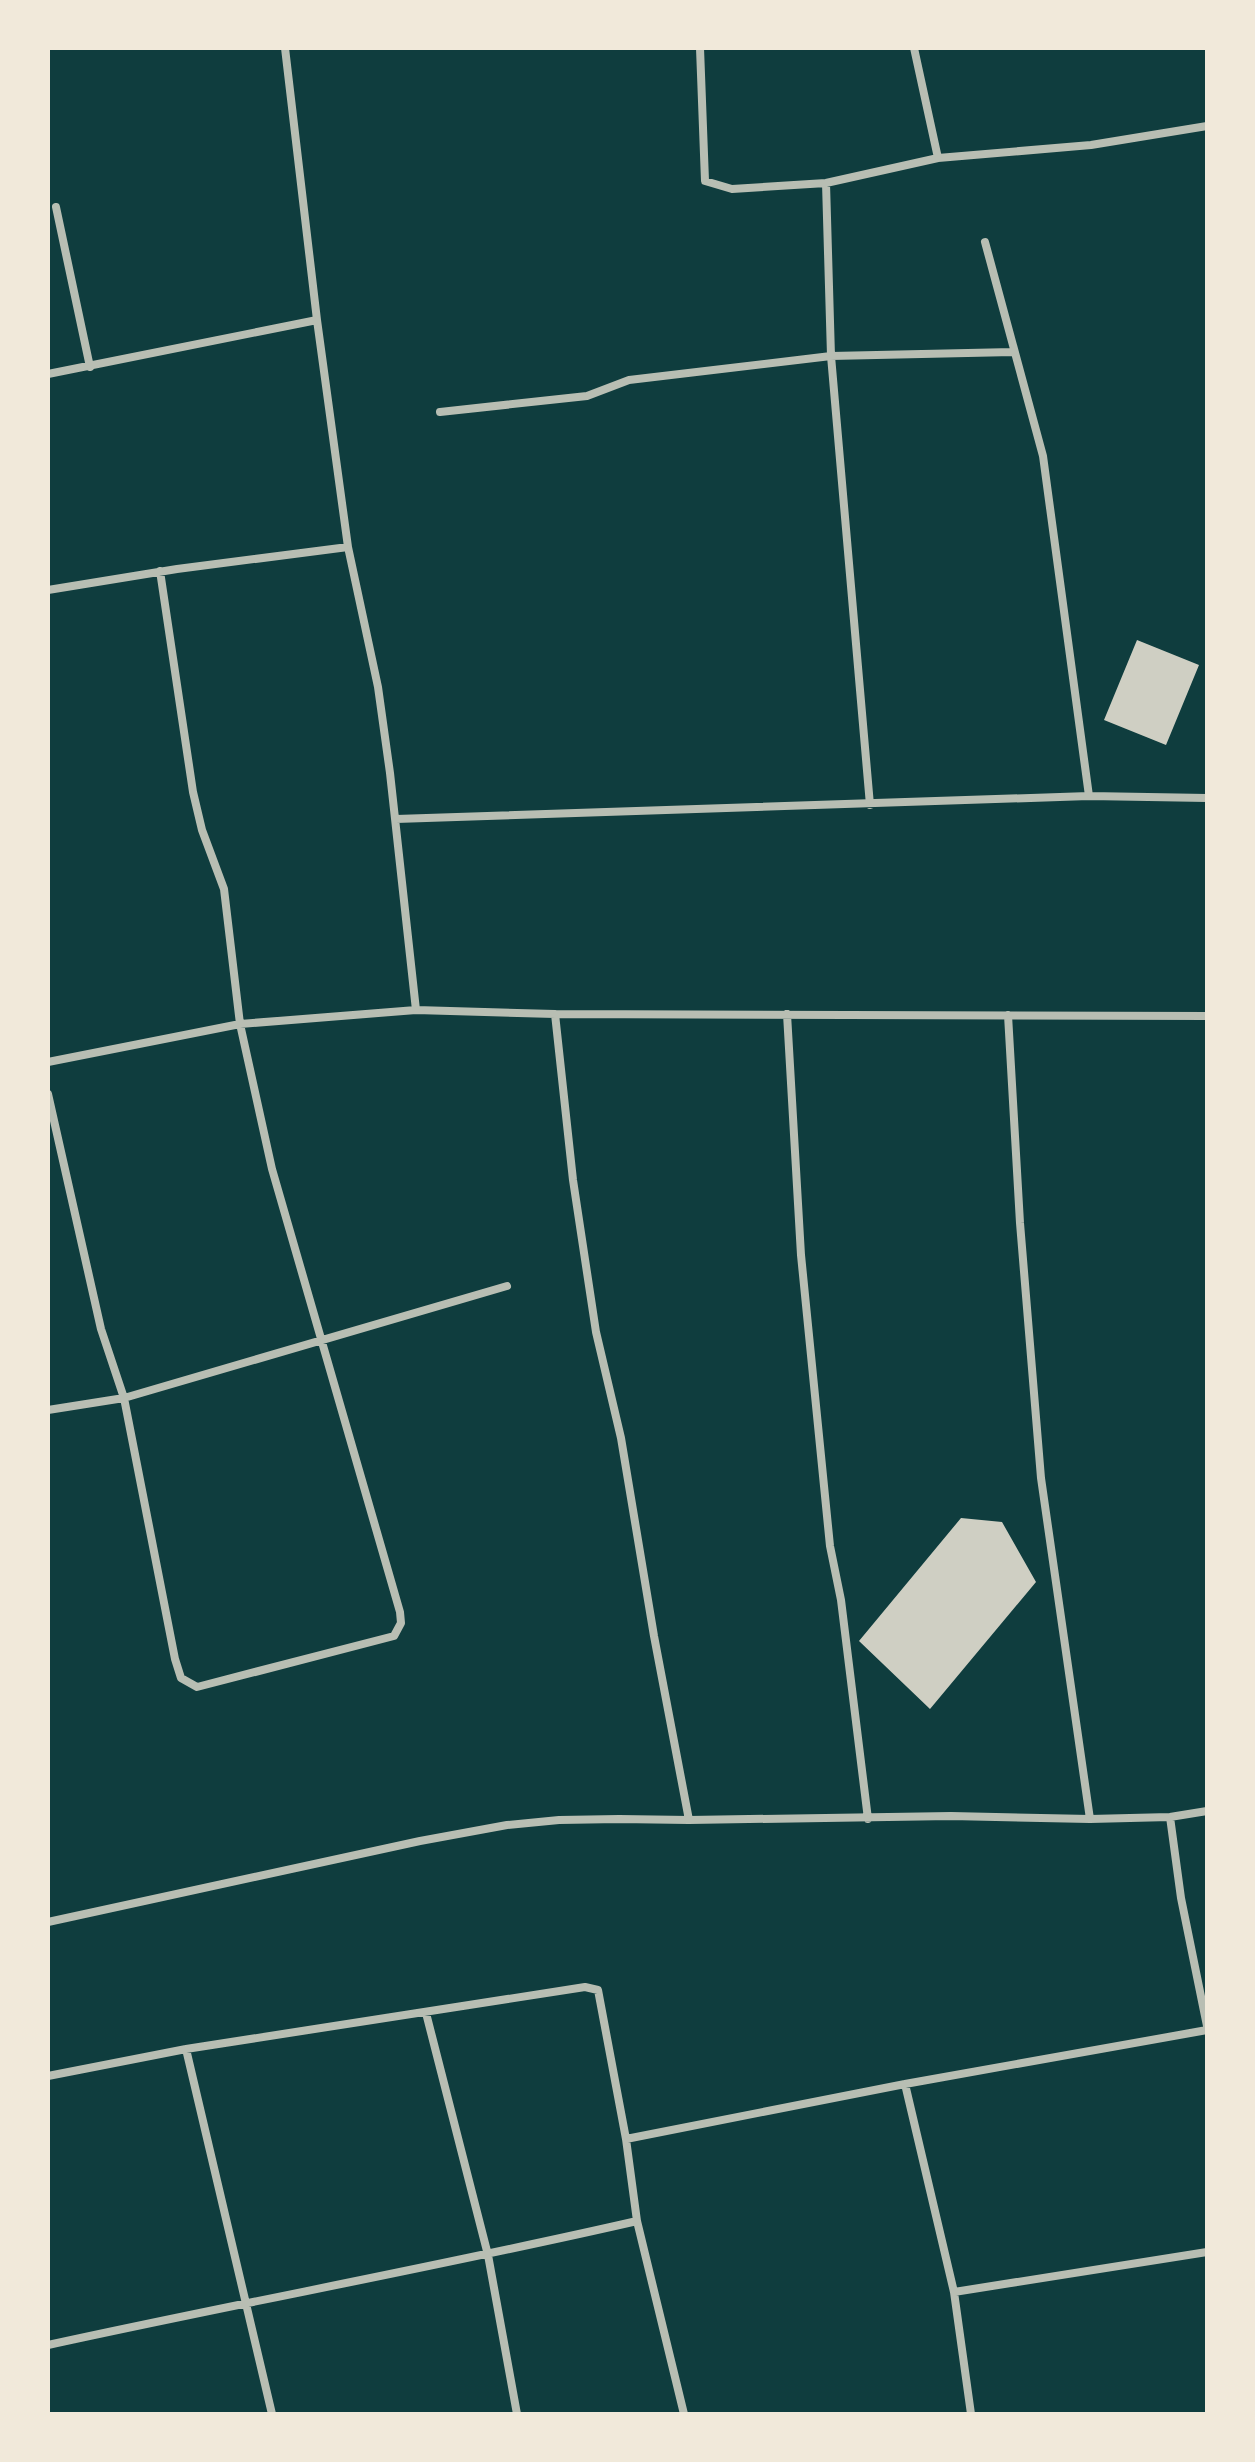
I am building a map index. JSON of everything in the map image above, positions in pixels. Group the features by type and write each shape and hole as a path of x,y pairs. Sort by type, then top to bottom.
{"street":[{"path":"287,48 317,320 348,547 378,687 396,819 416,1010"},
{"path":"700,48 705,181 732,189 826,183 938,158 1091,145 1207,126"},
{"path":"914,48 938,158"},
{"path":"826,183 831,356 870,805"},
{"path":"56,207 90,367"},
{"path":"985,242 1043,456 1089,796"},
{"path":"48,374 317,320"},
{"path":"440,412 587,396 629,380 831,356 1013,352"},
{"path":"48,590 160,571 348,547"},
{"path":"48,1094 101,1329 124,1398 181,1678 197,1687 394,1636 401,1623 400,1612 272,1169 240,1024 224,889 202,830 193,792 160,571"},
{"path":"396,819 1089,796 1207,798"},
{"path":"48,1062 240,1024 416,1010 555,1014 1207,1016"},
{"path":"555,1014 573,1180 596,1332 621,1438 689,1820"},
{"path":"787,1014 801,1255 830,1546 841,1600 868,1819"},
{"path":"1008,1015 1020,1223 1041,1478 1090,1819"},
{"path":"48,1410 124,1398 507,1286"},
{"path":"48,1922 420,1841 507,1825 559,1820 951,1816 1090,1819 1170,1817 1207,1811"},
{"path":"626,2139 1207,2028 1181,1898 1170,1817"},
{"path":"48,2076 186,2049 585,1987 598,1990 626,2139 637,2221 684,2414"},
{"path":"426,2013 488,2255 517,2414"},
{"path":"186,2049 272,2414"},
{"path":"905,2084 954,2292 971,2414"},
{"path":"48,2345 245,2302 488,2255 637,2221"},
{"path":"954,2292 1207,2252"}],"building":[{"path":"1137,640 1199,665 1166,745 1104,720"},
{"path":"961,1518 1002,1522 1036,1582 930,1709 859,1641"}]}
